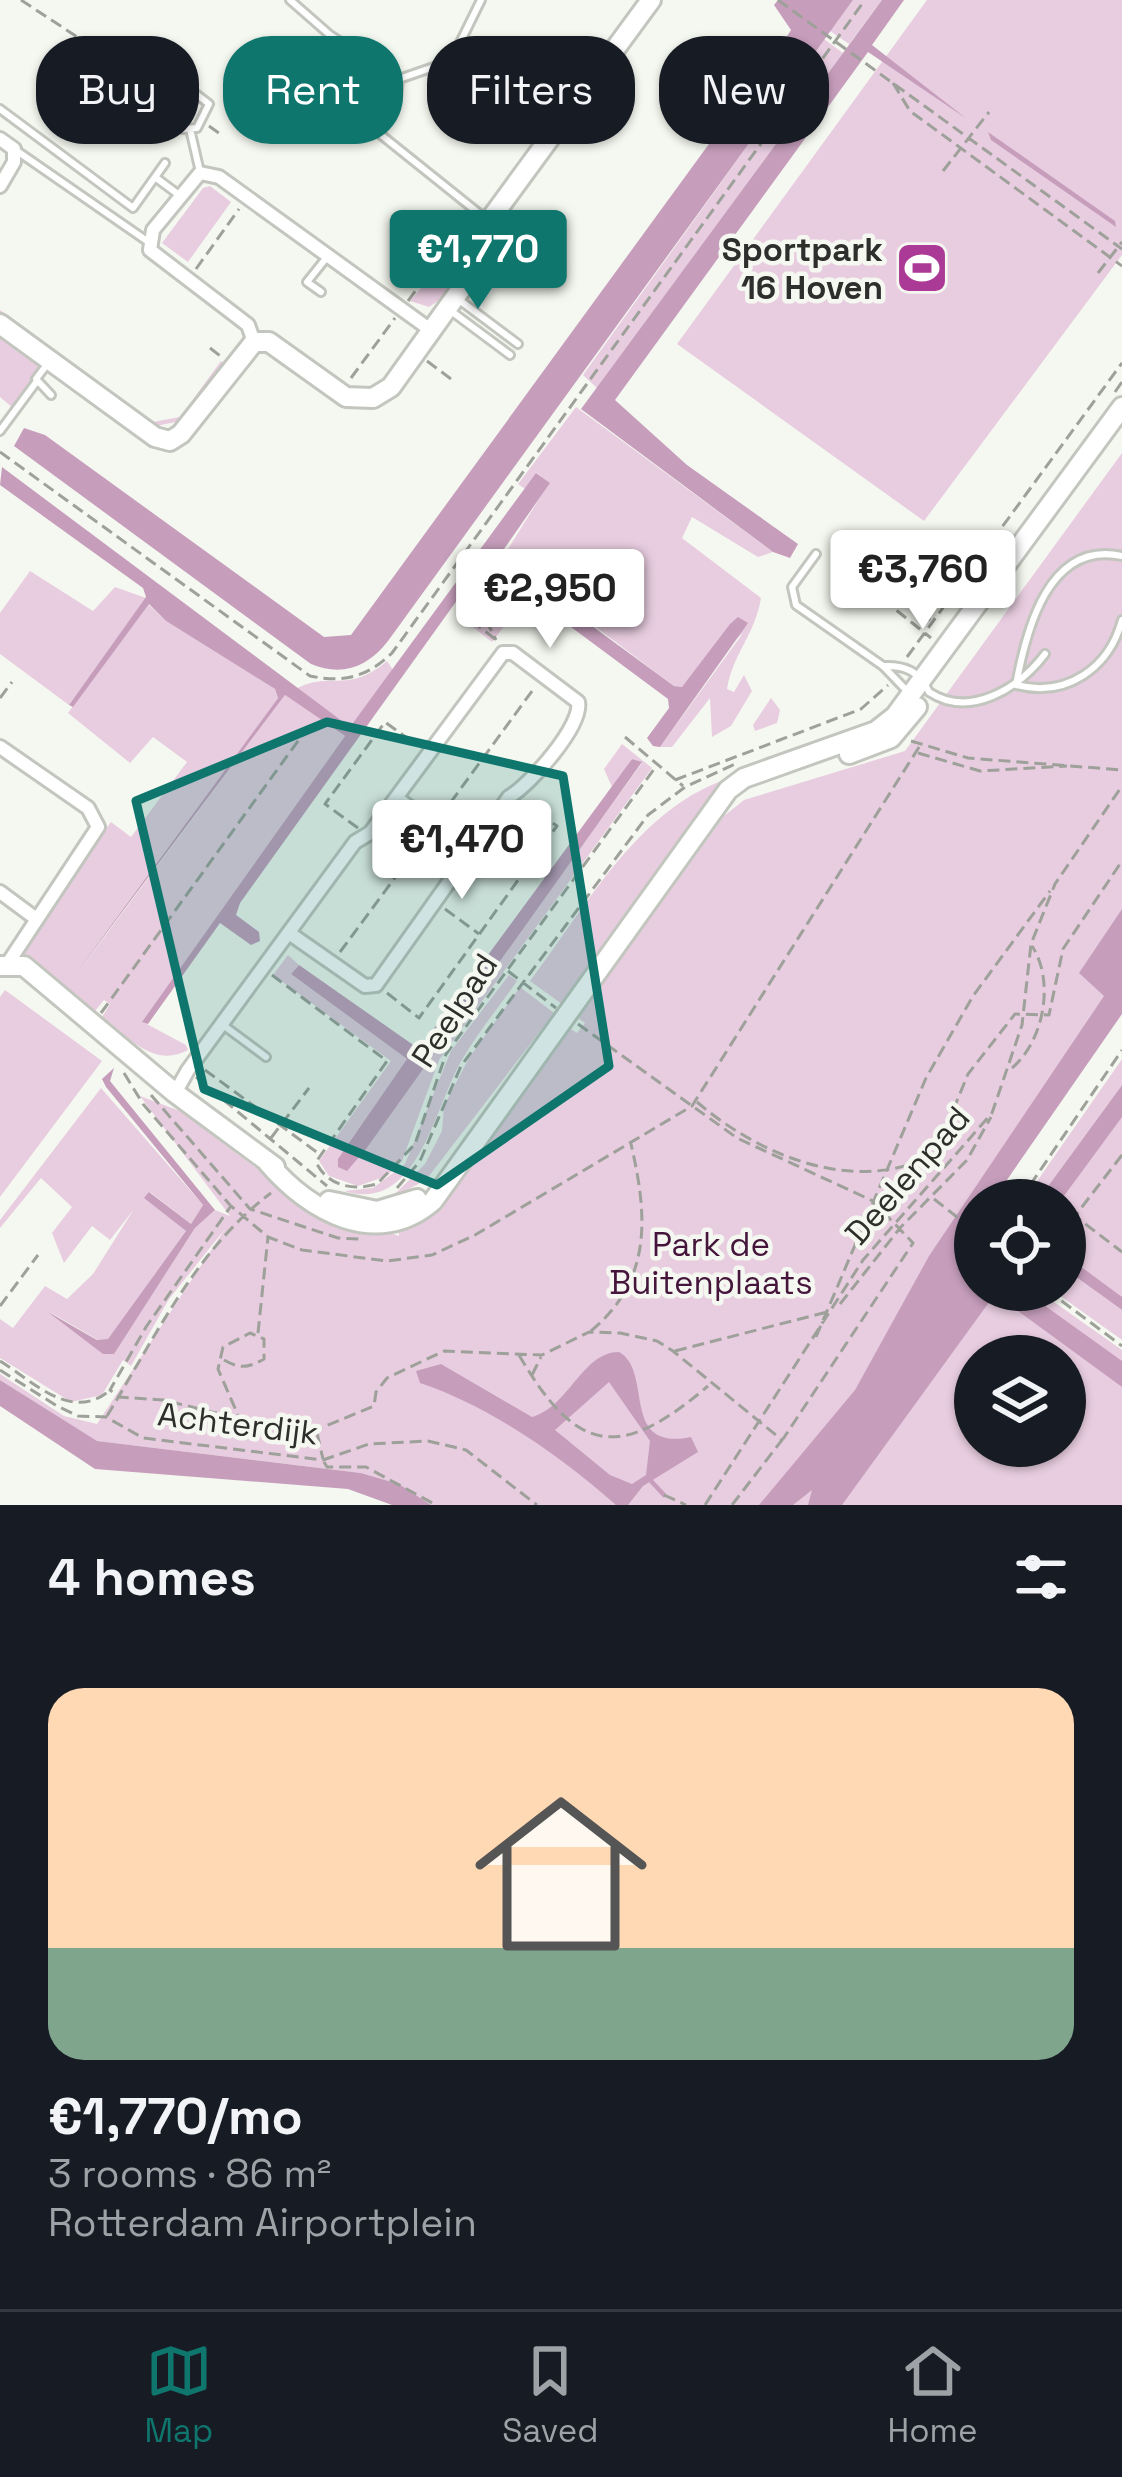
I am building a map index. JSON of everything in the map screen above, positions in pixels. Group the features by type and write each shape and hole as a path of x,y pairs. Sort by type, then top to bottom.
{"street":[{"path":"254,342 269,342 356,399 373,398 391,387 451,303 489,221 651,0"},
{"path":"0,139 14,149 14,162 0,185"},
{"path":"254,342 248,325 159,260 147,241 200,173 209,172 247,197 432,331"},
{"path":"0,324 155,437 170,441 181,434 254,342"},
{"path":"714,814 750,788 897,734 911,686 1115,404"},
{"path":"0,747 88,808 98,820 97,834 4,964 24,966 176,1093 268,1163 292,1174 341,1219 375,1225 422,1210 736,783 876,731 1122,428"},
{"path":"176,1093 191,1066 355,842 368,835 399,796 438,735 502,652 513,653 578,702 577,718 526,788 514,795 472,849 376,985 365,986 289,934"},
{"path":"0,892 35,918"}],"lane":[{"path":"290,0 332,36"},
{"path":"403,78 451,62 481,0"},
{"path":"199,96 209,104 199,123"},
{"path":"0,109 134,208 165,163"},
{"path":"193,144 200,173"},
{"path":"392,144 489,221"},
{"path":"14,149 147,241"},
{"path":"155,177 179,195"},
{"path":"321,292 308,282 327,256"},
{"path":"451,303 518,344"},
{"path":"451,303 510,355"},
{"path":"0,431 50,360"},
{"path":"37,381 51,395"},
{"path":"816,554 792,587 796,604 911,686 956,702 1016,685 1039,691 1073,682 1115,646 1122,620"},
{"path":"1016,685 1032,618 1063,569 1095,554 1122,556"},
{"path":"1016,685 1045,654"},
{"path":"883,666 902,665 911,686"},
{"path":"399,796 472,849"},
{"path":"223,1025 266,1057"}],"path":[{"path":"21,0 71,36"},
{"path":"778,0 1121,246 1098,273"},
{"path":"0,452 310,676 334,681 373,671 392,653 866,0"},
{"path":"892,81 902,104 1122,266"},
{"path":"943,171 989,112"},
{"path":"188,280 247,197"},
{"path":"416,353 432,369 452,379"},
{"path":"902,665 1122,363"},
{"path":"1115,404 1122,382"},
{"path":"932,639 847,573 854,557 933,622"},
{"path":"495,639 463,614 480,591 495,603 486,620 502,652"},
{"path":"0,698 12,682"},
{"path":"891,696 911,686"},
{"path":"676,779 911,686"},
{"path":"368,835 326,804 386,722 430,754"},
{"path":"93,1024 311,723"},
{"path":"388,1194 421,1161 461,1066 648,815 723,768 838,728"},
{"path":"897,734 968,758 1122,770"},
{"path":"625,736 685,788"},
{"path":"130,1055 124,1070 128,1083 242,1219 268,1237 302,1250 353,1259 432,1255 694,1103 921,744"},
{"path":"916,752 980,771 1081,765"},
{"name":"Peelpad","path":"263,969 387,1060 320,1155 317,1167 344,1186 377,1184 415,1144 446,1054 657,765"},
{"name":"Deelenpad","path":"810,1350 926,1078 973,996 1122,786"},
{"path":"376,985 419,1018 557,826 514,795"},
{"path":"508,971 731,1128 796,1162 888,1173 935,1154 968,1074 1015,1014 1049,1015 1063,949 1122,861"},
{"name":"Deelenpad","path":"705,1505 893,1221 929,1195 992,1113 1023,1012 1031,944 1055,884"},
{"path":"434,901 479,934"},
{"path":"1009,1069 1026,1053 1040,1013 1045,974 1031,944"},
{"path":"1034,1179 1122,1050"},
{"path":"191,1066 320,1155"},
{"path":"191,1066 270,1139 292,1174 346,1198"},
{"path":"270,1139 309,1088"},
{"path":"694,1103 737,1138 873,1201 913,1243 782,1440 732,1505"},
{"path":"162,1126 169,1119"},
{"path":"110,1390 118,1397 163,1400 294,1432 316,1430 374,1406 376,1392 387,1378 444,1351 542,1355 589,1332 615,1311 641,1255 644,1215 631,1143"},
{"path":"1122,1155 1075,1216 1122,1252"},
{"path":"106,1417 188,1285 242,1219 292,1174"},
{"path":"838,1305 929,1195 954,1216"},
{"path":"0,1361 71,1406 90,1403 110,1390 146,1327 231,1206"},
{"path":"224,1360 247,1368 264,1359 266,1344 258,1335 268,1237"},
{"path":"0,1306 38,1255"},
{"path":"1075,1311 1122,1346"},
{"path":"673,1351 827,1312"},
{"path":"589,1332 636,1335 673,1351 782,1440"},
{"path":"238,1417 218,1369 224,1360 223,1347 231,1340 258,1335"},
{"path":"519,1355 552,1404 571,1422 602,1439 655,1423 709,1385"},
{"path":"532,1377 542,1355"},
{"name":"Achterdijk","path":"0,1370 78,1416 106,1417 143,1438 323,1460 369,1444 428,1441 466,1450 537,1505"},
{"path":"316,1430 327,1467 366,1467 396,1479 436,1505"},
{"path":"664,1495 686,1505"}],"highlighted area":[{"path":"327,722 563,776 609,1066 437,1185 204,1089 136,801"}],"green space":[{"path":"853,0 882,0 849,44 830,31"},
{"name":"Sportpark 16 Hoven","path":"927,0 1122,0 1122,255 924,521 677,344 822,144 829,144 829,135"},
{"path":"829,43 843,53 829,72"},
{"path":"749,144 776,144 597,388 583,375"},
{"path":"210,186 231,202 188,262 162,243 203,188"},
{"path":"471,221 468,259 456,282 429,307 410,301 427,281 434,285 463,245 456,240"},
{"path":"0,310 153,422 180,417 221,361 226,364 180,421 156,426 0,317"},
{"path":"0,336 43,367 13,408 0,397"},
{"path":"576,407 773,552 758,557 692,517 682,538 761,598 727,689 734,692 744,675 752,691 731,726 712,737 710,698 672,747 660,747 743,633 682,687 674,686 503,557 549,483 537,473 525,489 518,484"},
{"name":"Park de Buitenplaats","path":"1122,453 1122,993 990,1179 954,1179 954,1311 1067,1311 1122,1350 1122,1505 431,1505 399,1484 361,1473 96,1441 0,1380 0,1374 64,1416 97,1424 225,1229 169,1299 131,1366 123,1360 102,1395 71,1402 0,1358 0,1319 13,1328 45,1286 67,1299 93,1274 134,1209 110,1240 92,1226 64,1263 52,1233 72,1207 41,1178 0,1228 0,1220 101,1088 203,1205 191,1224 150,1192 145,1198 186,1231 108,1340 98,1340 48,1311 114,1353 195,1228 215,1210 230,1216 140,1096 180,1111 298,1199 399,1236 399,1228 437,1208 569,1028 577,1033 585,1023 578,1018 724,816 744,800 905,751"},
{"path":"30,571 93,611 115,587 146,598 69,705 0,654 0,613"},
{"path":"486,574 521,604 492,642 456,614"},
{"path":"148,604 166,621 275,689 278,698 78,972 285,695 345,736 143,1022 188,1050 164,1056 142,1048 102,1017 110,1004 104,1000 95,1011 18,950 111,822 131,837 187,762 153,737 130,763 68,713"},
{"path":"387,661 393,670 350,727 296,689 319,681 361,677"},
{"path":"771,698 780,710 777,723 755,731 753,725"},
{"path":"622,744 652,768 439,1060 402,1161 387,1176 358,1186 329,1176 319,1161 391,1061 273,975 288,955 299,965 291,974 407,1059 347,1170 642,763 632,759 612,787 604,769"},
{"path":"724,780 708,811 562,1004 530,981 638,839 692,795"},
{"path":"509,975 517,981 463,1058 407,1171 390,1187 369,1194 344,1191 373,1188 405,1164 451,1051"},
{"path":"520,987 554,1013 426,1180 391,1198 425,1164 442,1131 444,1106 469,1058"},
{"path":"5,990 102,1061 0,1197 0,997"},
{"path":"1122,1059 1122,1085 1053,1179 1039,1179"},
{"path":"1122,1103 1122,1304 1086,1277 1086,1179 1066,1179"},
{"path":"1086,1284 1122,1310 1122,1340 1081,1311 1086,1311"}],"shaded area":[{"path":"778,0 853,0 827,36 787,36 791,30 774,5"},
{"path":"882,0 904,0 872,45 967,119 868,52 829,106 829,72"},
{"path":"988,132 1115,221 1116,227 991,140"},
{"path":"709,144 749,144 388,641 354,667 333,670 311,664 14,446 24,428 45,435 324,637 351,635"},
{"path":"776,144 801,144 615,400 687,465 798,544 790,558 773,552 581,409"},
{"path":"2,467 350,727 536,473 550,483 504,549 506,563 674,686 682,687 738,617 748,623 660,747 653,746 647,738 669,708 668,699 490,567 478,571 240,903 236,915 259,932 260,941 251,945 220,923 148,1024 142,1022 345,736 285,695 77,972 278,698 275,689 166,621 149,604 73,707 69,705 146,597 143,588 0,485"},
{"path":"632,759 642,762 366,1149 347,1171 338,1167 338,1159 407,1059 291,974 299,965 419,1049"},
{"path":"1122,909 1122,1014 1008,1179 981,1179 1104,996 1079,973"},
{"path":"114,1068 110,1081 215,1210 195,1228 114,1354 103,1354 48,1312 97,1340 108,1339 186,1231 144,1198 149,1192 191,1224 203,1205 106,1087 102,1079"},
{"path":"1122,1085 1122,1117 1076,1179 1053,1179"},
{"path":"954,1219 954,1311 983,1311 965,1335 954,1335 954,1351 842,1505 808,1505 812,1490 793,1505 759,1505 855,1390"},
{"path":"1086,1270 1122,1297 1122,1310 1086,1284"},
{"path":"1018,1311 1052,1311 1086,1335 1051,1335"},
{"path":"1086,1335 1122,1361 1122,1387 1086,1361"},
{"path":"619,1352 629,1362 646,1422 654,1433 691,1437 698,1452 643,1486 628,1505 616,1505 498,1419 420,1383 416,1371 441,1364 532,1417 556,1403 606,1354","holes":["609,1382 650,1441 646,1475 632,1484 610,1475 555,1430"]},
{"path":"0,1380 97,1441 361,1473 399,1484 431,1505 392,1505 348,1489 95,1469 0,1406"}],"waterway":[{"path":"651,1481 664,1495"}],"place":[{"name":"Sportpark 16 Hoven","path":"922,268"}]}
